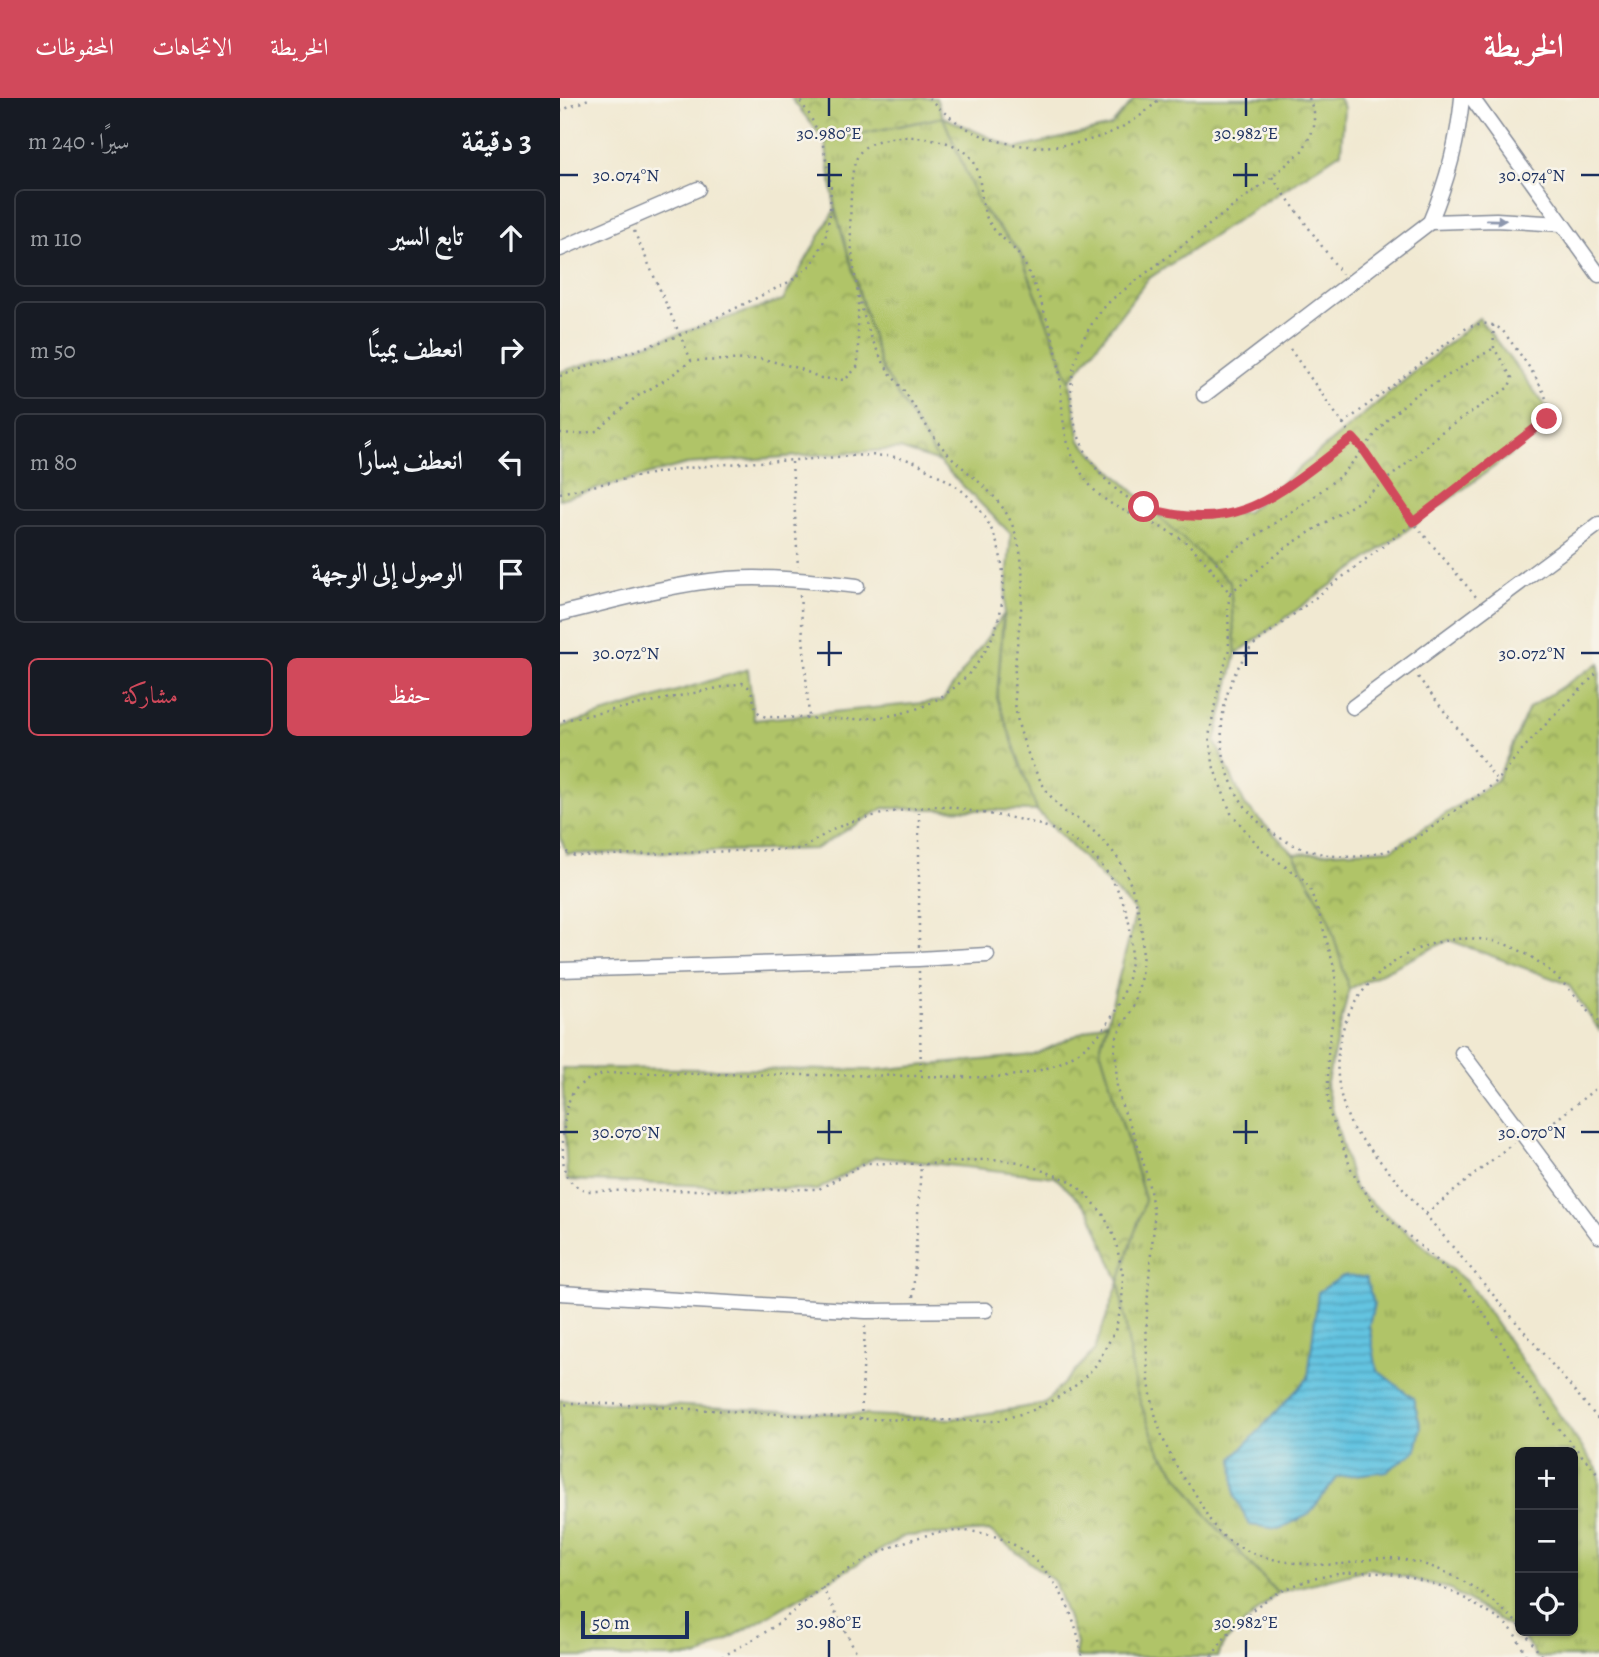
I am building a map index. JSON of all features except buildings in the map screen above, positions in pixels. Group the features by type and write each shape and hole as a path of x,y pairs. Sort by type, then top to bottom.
{"street":[{"path":"1204,395 1430,222 1453,156 1462,98"},
{"path":"1472,98 1599,275"},
{"path":"560,249 698,189"},
{"path":"1430,222 1496,219 1561,224"},
{"path":"1353,707 1599,524"},
{"path":"560,614 660,588 729,579 799,579 857,586"},
{"path":"560,970 986,955"},
{"path":"1462,1053 1599,1236"},
{"path":"560,1293 866,1311 986,1310"}],"path":[{"path":"560,111 591,98"},
{"path":"560,376 681,335 799,276 811,264 821,248 830,215 829,169 816,127 798,98"},
{"path":"929,98 960,125 985,137 1012,144 1039,145 1066,145 1094,139 1131,123 1160,98"},
{"path":"1309,98 1315,120 1312,136 1303,150 1272,177 1111,300 1100,313 1081,344 1074,369 1072,394 1078,433 1094,467 1121,495 1156,510 1201,517 1238,512 1267,501 1353,438"},
{"path":"560,433 577,434 597,430 636,397 691,361 763,359 821,378 845,380 858,366 858,287 850,219 852,173 859,152 876,141 908,137 944,142 964,151 973,160 979,172 983,206 990,224 1001,239 1020,256 1043,309 1056,348 1065,434 1081,472 1107,502 1130,516 1177,536 1198,552 1230,593"},
{"path":"1272,177 1349,284"},
{"path":"629,219 691,361"},
{"path":"858,287 870,331 887,369 940,444 987,488 1011,522 1020,550 1024,579 1013,689 1021,734 1034,768 1053,799 1064,811 1086,825 1122,865 1137,907 1142,935 1141,975 1130,1014 1114,1045 1117,1057 1116,1081 1121,1104 1144,1164 1153,1206 1156,1228 1148,1298 1148,1380 1152,1408 1168,1452 1221,1534 1243,1548 1271,1558 1309,1563 1347,1564 1381,1557 1415,1562 1448,1573 1471,1585 1493,1600 1515,1621"},
{"path":"1343,424 1468,327 1476,324 1493,325 1503,331 1545,394 1549,408 1547,419 1252,646 1244,656 1227,691 1222,718 1222,746 1228,773 1246,809 1270,833 1289,844 1311,851 1348,857 1385,852 1418,837 1497,780 1520,752 1599,671"},
{"path":"1493,325 1494,348 1512,378 1509,387 1440,433 1385,482 1337,517 1285,548 1230,593 1227,607 1229,649 1209,737 1214,769 1231,813 1266,854 1304,880 1310,888 1320,916 1334,967 1337,993 1327,1057 1330,1114 1352,1171 1375,1207 1439,1262 1482,1310 1514,1366 1550,1419 1599,1475"},
{"path":"1281,336 1413,522 1486,608"},
{"path":"1210,567 1343,474 1387,419 1415,395 1494,348"},
{"path":"560,493 695,467 866,455 917,463 953,483 980,510 997,546 1003,593 995,634 976,667 953,690 930,703 902,713 874,718 766,717 759,715 754,708 753,691 748,684 742,683 560,721"},
{"path":"1409,665 1497,780"},
{"path":"560,849 575,856 801,849 827,832 857,820 937,806 1027,821 1044,825 1069,837 1100,864 1118,890 1129,927 1131,953 1128,978 1116,1014 1087,1045 1040,1071 1019,1075 920,1076 604,1074 583,1083 574,1092 570,1097 564,1123 564,1171 572,1184 588,1191 819,1189 865,1163 920,1164 992,1159 1019,1162 1058,1175 1080,1188 1103,1214 1118,1250 1123,1290 1119,1317 1110,1343 1088,1374 1068,1391 1033,1410 998,1421 861,1419 572,1403 560,1406"},
{"path":"919,809 920,1076"},
{"path":"1599,1021 1539,962 1505,944 1480,939 1454,939 1428,945 1403,956 1369,983 1354,1003 1340,1040 1337,1079 1342,1104 1353,1129 1599,1420"},
{"path":"1426,1214 1525,1138 1599,1086"},
{"path":"560,1110 567,1111"},
{"path":"912,1311 920,1164"},
{"path":"861,1419 866,1311"},
{"path":"722,1657 776,1625 822,1587 858,1565 907,1540 940,1532 958,1531 989,1534 1025,1553 1054,1583 1074,1622 1082,1657"},
{"path":"1212,1657 1236,1622 1286,1590 1333,1574 1365,1571 1412,1576 1460,1596 1511,1629 1527,1657"},
{"path":"822,1587 859,1657"},
{"path":"1527,1636 1542,1657"}],"green space":[{"path":"791,98 936,98 943,117 825,141"},
{"path":"1135,98 1339,98 1344,108 1341,152 1148,279 1070,381 1019,250 980,206 943,117 1016,149 1111,126"},
{"path":"943,117 980,206 1019,250 1070,381 1080,441 1230,582 1236,654 1215,742 1245,805 1294,854 1328,916 1349,989 1326,1086 1354,1188 1468,1283 1599,1472 1599,1657 1536,1657 1523,1636 1578,1636 1578,1447 1515,1447 1515,1629 1447,1588 1370,1568 1277,1593 1210,1520 1157,1447 1135,1388 1119,1282 1145,1199 1100,1049 1136,912 1037,811 997,698 1011,534 939,462 881,367 835,209 825,141"},
{"path":"835,209 881,367 939,462 900,449 686,464 560,499 560,372 783,300"},
{"path":"1479,318 1557,421 1236,654 1230,582 1158,516 1247,512"},
{"path":"1003,615 997,698 1037,811 884,808 815,849 567,854 560,836 560,727 748,669 754,720 942,701"},
{"path":"1599,663 1599,1030 1568,984 1449,940 1349,989 1328,916 1294,854 1392,849 1497,780 1529,708"},
{"path":"1107,1021 1100,1049 1145,1200 1119,1282 1090,1211 1055,1177 876,1157 817,1190 567,1180 562,1068 876,1070 1034,1055"},
{"path":"1119,1282 1135,1388 1157,1447 1210,1520 1277,1593 1224,1643 1217,1657 1075,1657 1077,1643 1054,1581 989,1531 905,1536 698,1657 560,1657 560,1400 951,1419 1044,1404 1094,1351"}],"water":[{"path":"1343,1276 1366,1278 1374,1304 1369,1325 1377,1370 1413,1398 1421,1427 1416,1451 1387,1471 1338,1477 1308,1515 1279,1529 1250,1525 1235,1497 1233,1458 1308,1378 1318,1292"}],"route":[{"path":"1144,507 1201,517 1245,510 1267,501 1353,438 1413,522 1547,419"}]}
